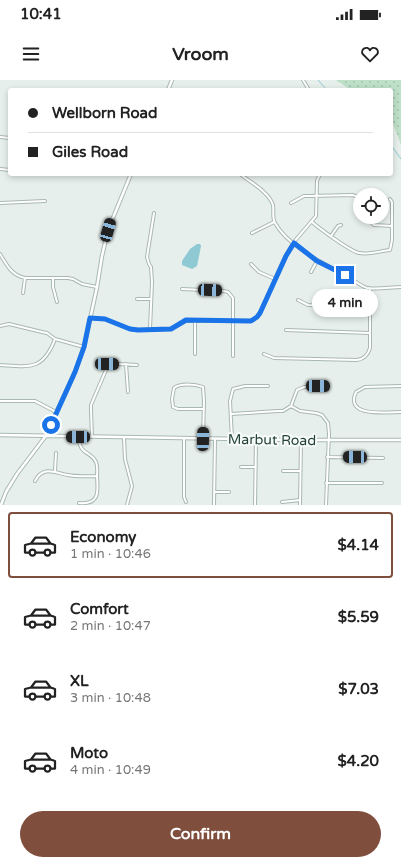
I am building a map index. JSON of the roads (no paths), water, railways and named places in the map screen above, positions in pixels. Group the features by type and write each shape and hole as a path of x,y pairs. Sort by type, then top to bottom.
{"street":[{"path":"1,505 6,492 17,474 45,437 75,372 84,347 110,222 130,176"},
{"path":"243,176 270,199 273,206 274,222 282,232 317,261 345,275 362,286 370,288 401,287"},
{"path":"90,318 105,319 130,329 138,330 171,329 186,320 251,321 260,313 286,256 294,243 317,214 317,181 319,176"},
{"path":"291,203 304,196 353,196"},
{"path":"312,222 358,253 381,253 390,250 392,240 392,202 390,199"},
{"path":"0,203 45,201"},
{"path":"150,329 152,282 151,267 147,257 154,213"},
{"path":"252,233 274,222"},
{"path":"373,224 392,226"},
{"path":"331,236 338,226 341,225"},
{"path":"0,254 11,271 18,276 25,278 68,278 82,284 97,287"},
{"path":"311,272 317,261"},
{"path":"251,264 259,272 275,279"},
{"path":"23,293 25,278"},
{"path":"53,278 53,287 57,302"},
{"path":"264,354 274,358 360,359 366,356 369,351 370,288"},
{"path":"182,289 224,291 228,292 233,298 233,356"},
{"path":"137,299 151,299"},
{"path":"298,300 308,305 370,306"},
{"path":"195,320 195,354"},
{"path":"0,326 9,324 47,333 55,339 84,347"},
{"path":"286,330 369,333"},
{"path":"0,365 33,366 48,353 55,339"},
{"path":"99,363 137,365"},
{"path":"92,437 92,405 107,364"},
{"path":"126,364 128,392"},
{"path":"203,439 204,408 204,391 203,387 198,385 178,385 174,388 172,405 174,407 178,409 204,408"},
{"path":"232,439 230,401 233,389 245,386 268,386"},
{"path":"401,386 365,387 356,392 354,400 356,407 363,412 401,412"},
{"path":"231,414 283,411 291,406 297,390 304,387 327,387"},
{"path":"0,401 35,401 56,412"},
{"path":"291,406 300,411 318,413 325,418 329,426 326,505"},
{"name":"Marbut Road","path":"0,436 256,440 401,440"},
{"path":"39,437 41,444"},
{"path":"78,437 79,445 82,450 94,458 98,468 97,495 94,503 86,505 79,503"},
{"path":"124,438 125,459 132,486 127,505"},
{"path":"184,438 184,497 186,502"},
{"path":"214,505 215,439"},
{"path":"255,505 256,440"},
{"path":"300,505 301,440"},
{"path":"55,471 56,454"},
{"path":"327,457 383,458"},
{"path":"241,467 256,467"},
{"path":"35,481 37,476 48,471 55,471 68,475 97,476"},
{"path":"283,471 300,471"},
{"path":"326,483 382,483"},
{"path":"214,492 229,492"},
{"path":"282,502 300,500"}],"water":[{"path":"197,244 200,244 201,246 197,266 192,269 182,265 182,261 190,249"}],"waterway":[{"path":"318,80 325,88"},
{"path":"393,148 401,159"}]}
